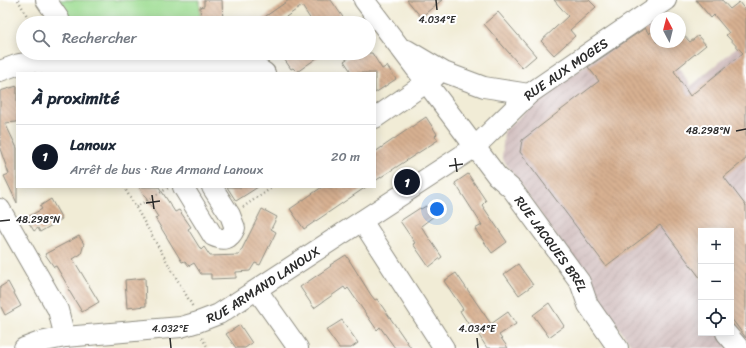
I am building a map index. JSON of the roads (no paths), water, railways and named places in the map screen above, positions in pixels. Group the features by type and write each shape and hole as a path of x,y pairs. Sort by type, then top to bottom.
{"street":[{"path":"46,0 56,16"},
{"name":"RUE JACQUES BREL","path":"364,0 496,176 512,189 580,282 588,305 618,348"},
{"name":"RUE AUX MOGES","path":"475,148 529,94 666,0"},
{"path":"398,44 444,72 484,87 529,94"},
{"path":"0,71 19,64 31,62 65,62 166,69 240,65 256,66 264,72"},
{"path":"376,117 425,82 444,72"},
{"name":"RUE ARMAND LANOUX","path":"24,348 40,342 65,337 181,327 219,314 475,148"},
{"path":"184,188 213,236 220,239 228,238 235,228 230,215 213,188"},
{"path":"0,209 58,310 65,337"},
{"path":"362,221 444,348"},
{"path":"257,290 298,348"},
{"path":"729,336 739,348"}],"place":[{"name":"Lanoux","path":"407,182"}]}
